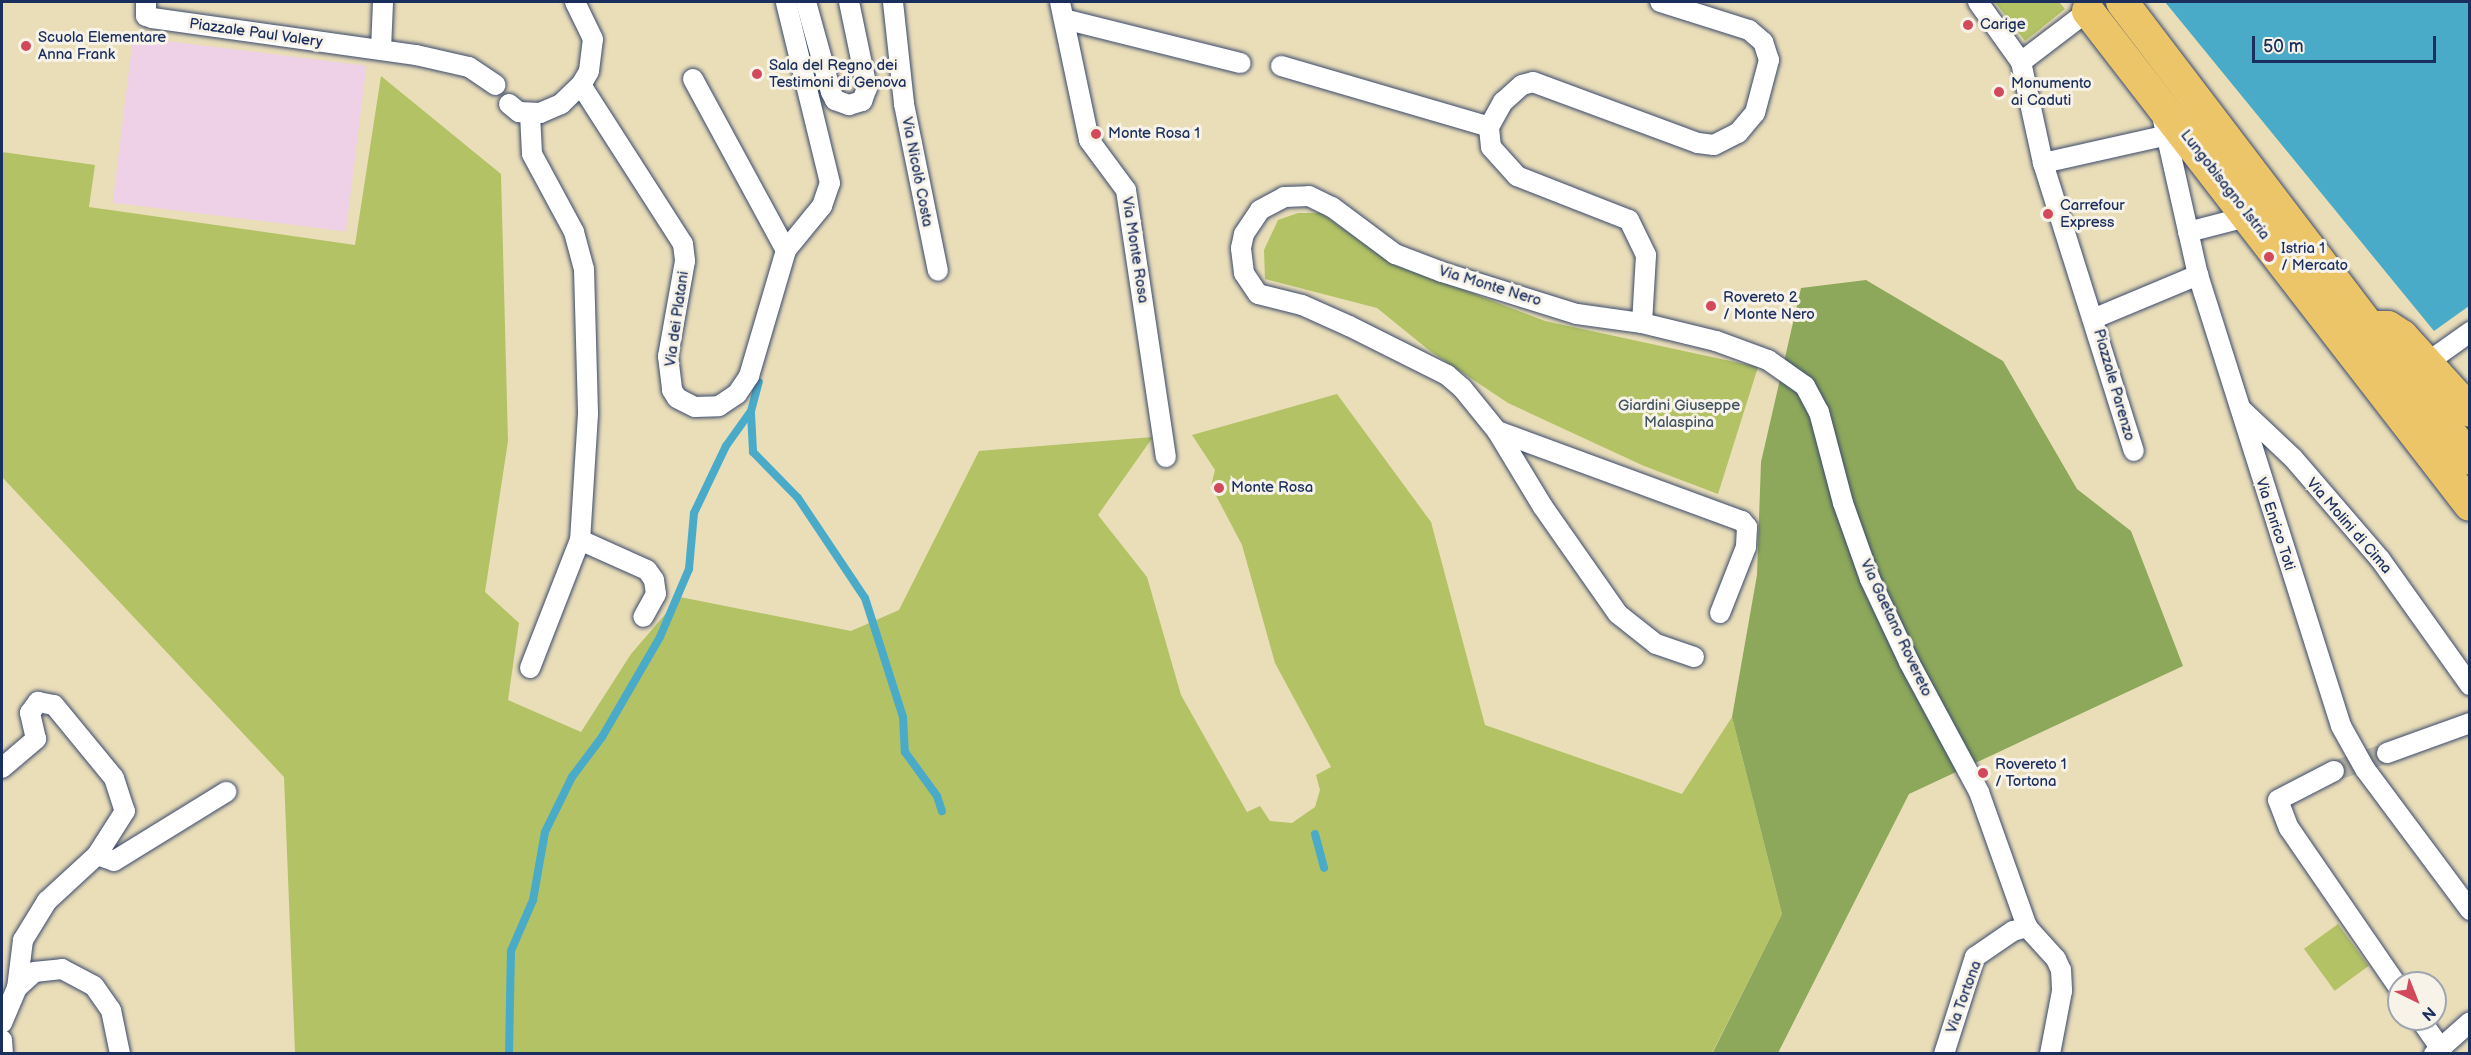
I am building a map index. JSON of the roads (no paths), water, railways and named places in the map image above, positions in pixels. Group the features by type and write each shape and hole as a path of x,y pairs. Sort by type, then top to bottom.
{"main road":[{"name":"Lungobisagno Istria","path":"2122,2 2469,459"},
{"name":"Lungobisagno Istria","path":"2088,11 2250,216 2469,505"},
{"path":"2371,328 2393,329 2428,362 2469,411"}],"street":[{"name":"Piazzale Paul Valery","path":"146,2 146,16 152,18 381,50 469,67 495,85"},
{"path":"381,50 383,2"},
{"path":"509,104 519,112 530,114 561,104 581,85 589,71 593,39 576,2"},
{"name":"Via dei Platani","path":"581,85 683,244 685,261 668,356 672,390 685,403 719,406 737,394 754,359 786,250 822,206 830,183 786,2"},
{"path":"806,2 831,92 835,100 849,105 862,101 867,88 849,2"},
{"name":"Via Nicolò Costa","path":"893,2 904,104 938,271"},
{"path":"1642,323 1646,255 1629,220 1517,176 1491,147 1489,127 1503,102 1522,85 1533,82 1698,143 1714,145 1738,133 1755,113 1769,60 1763,42 1749,30 1660,2"},
{"name":"Piazzale Parenzo","path":"1978,2 2021,62 2043,163 2095,318 2134,452"},
{"name":"Via Monte Rosa","path":"1166,458 1126,190 1089,140 1062,10 1242,63"},
{"path":"2021,62 2088,11"},
{"path":"1281,66 1489,127"},
{"path":"693,79 786,250"},
{"name":"Via Enrico Toti","path":"2160,102 2164,136 2198,274 2341,726 2365,768 2469,910"},
{"path":"530,114 532,154 574,232 584,269 588,414 580,540 530,668"},
{"path":"2043,163 2164,136"},
{"name":"Via Monte Nero","path":"1642,323 1577,314 1423,265 1395,254 1332,207 1309,196 1284,197 1260,210 1244,234 1241,248 1244,273 1258,294 1302,305 1446,375 1475,400 1497,431 1543,507 1618,614 1656,644 1694,657"},
{"path":"2188,232 2250,216"},
{"name":"Piazzale Parenzo","path":"2095,318 2198,274"},
{"name":"Via Gaetano Rovereto","path":"1642,323 1754,354 1788,371 1812,398 1870,579 1909,662 1979,792 2027,927"},
{"path":"2428,362 2469,332"},
{"name":"Via Molini di Cima","path":"2239,407 2293,458 2380,559 2469,685"},
{"path":"1497,431 1742,521 1747,527 1746,547 1720,613"},
{"path":"580,540 647,570 654,580 656,594 644,617"},
{"path":"2,768 36,739 30,713 38,702 54,705 114,778 125,811 97,855 47,901 23,940 17,988 2,1023"},
{"path":"2387,753 2469,723"},
{"path":"2334,771 2278,800 2289,828 2387,971"},
{"path":"97,855 114,861 226,792"},
{"path":"2027,927 2056,959 2061,970 2059,1011 2050,1053"},
{"name":"Via Tortona","path":"1944,1053 1975,957 2013,932 2027,927"},
{"path":"17,988 34,972 62,969 94,986 111,1010 120,1053"},
{"path":"2426,1031 2436,1050 2469,1022"},
{"path":"2,1040 3,1053"}],"water":[{"path":"2165,2 2469,2 2469,306 2434,331"}],"waterway":[{"path":"509,1054 511,951 533,900 545,832 572,777 602,737 660,637 689,569 694,513 726,446 751,411 759,382"},
{"path":"751,413 753,452 798,498 865,598 903,717 905,752 937,796 942,811"},
{"path":"1315,834 1324,868"}],"tunnel":[{"path":"2334,771 2387,753"}],"place":[{"name":"Carige","path":"1968,25"},
{"name":"Scuola Elementare Anna Frank","path":"26,46"},
{"name":"Sala del Regno dei Testimoni di Genova","path":"757,74"},
{"name":"Monumento ai Caduti","path":"1999,92"},
{"name":"Monte Rosa 1","path":"1096,134"},
{"name":"Carrefour Express","path":"2048,214"},
{"name":"Istria 1 / Mercato","path":"2269,257"},
{"name":"Rovereto 2 / Monte Nero","path":"1711,306"},
{"name":"Monte Rosa","path":"1219,488"},
{"name":"Rovereto 1 / Tortona","path":"1983,773"}],"park label":[{"name":"Giardini Giuseppe Malaspina","path":"1679,414"}]}
